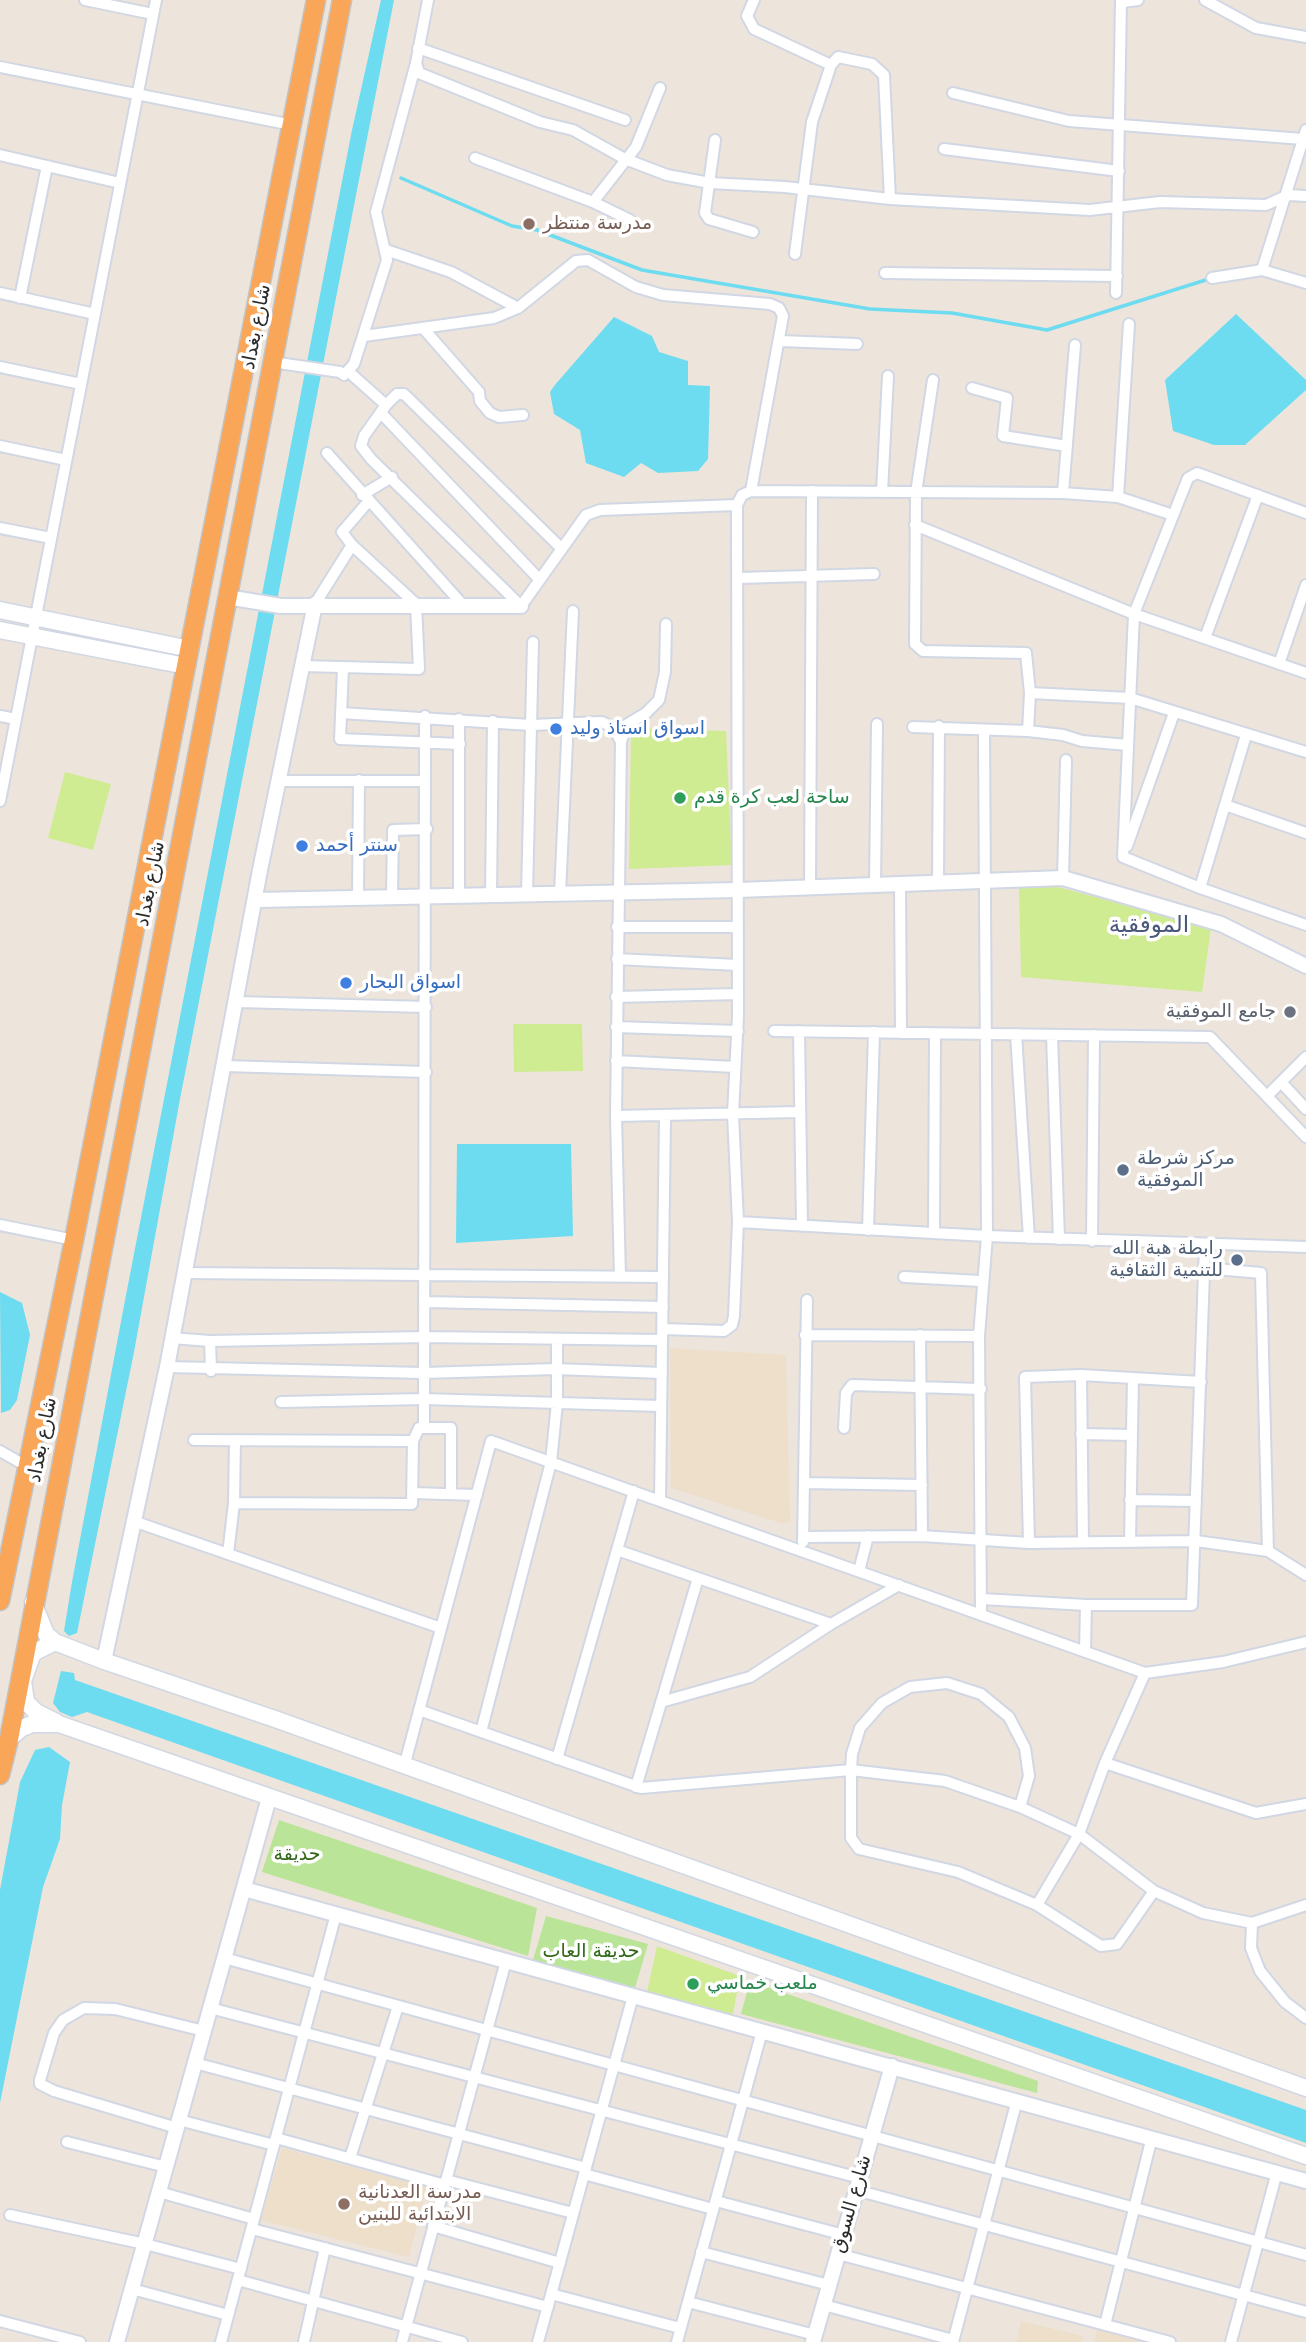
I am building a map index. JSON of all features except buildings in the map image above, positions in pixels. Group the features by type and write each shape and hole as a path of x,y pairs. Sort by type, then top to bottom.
{"highway":[{"name":"شارع بغداد","path":"0,1601 5,1552 28,1467 75,1240 316,0"},
{"name":"شارع بغداد","path":"0,1775 9,1740 33,1602 227,597 279,363 342,0"}],"main road":[{"path":"0,610 36,617 188,658"},
{"path":"0,630 188,658"},
{"path":"33,1602 46,1634 55,1642 104,1661 1306,2088"},
{"path":"55,1642 33,1653 23,1681 24,1695 36,1712 59,1724 1306,2156"},
{"path":"9,1740 22,1728 32,1724 59,1724"}],"street":[{"path":"85,0 153,14"},
{"path":"0,801 156,0"},
{"path":"345,372 364,336 387,260 376,223 376,212 416,64 428,0"},
{"path":"754,0 747,16 754,29 831,65"},
{"path":"1116,293 1122,1 1138,0"},
{"path":"1205,0 1256,28 1306,37"},
{"path":"418,48 625,120"},
{"path":"796,254 812,122 831,65 838,57 872,64 884,75 890,199"},
{"path":"416,64 423,76 530,118 573,130 625,159 667,175 710,183 805,189 890,199 1090,210 1160,202 1266,205 1288,195 1306,196"},
{"path":"0,67 292,125"},
{"path":"593,202 636,147 660,88"},
{"path":"953,93 1069,121 1305,135 1262,270"},
{"path":"715,140 705,212 709,219 753,232"},
{"path":"944,149 1119,171"},
{"path":"0,155 120,183"},
{"path":"475,158 593,202 630,220"},
{"path":"20,298 47,166"},
{"path":"386,250 451,272 518,308"},
{"path":"364,336 494,318 518,308 547,288 561,270 576,261 588,260 636,287 663,295 770,304 779,308 783,316 781,341 751,491"},
{"path":"1212,278 1262,270 1306,283"},
{"path":"885,273 1117,276"},
{"path":"0,293 95,314"},
{"path":"1118,498 1129,324"},
{"path":"422,328 479,392 480,401 490,413 499,417 523,415"},
{"path":"781,341 857,344"},
{"path":"1063,493 1075,345"},
{"path":"279,363 345,372 384,409 539,579"},
{"path":"0,367 81,384"},
{"path":"882,492 888,376"},
{"path":"933,380 916,493 915,644 923,651 1026,653 1030,693 1028,732"},
{"path":"972,388 1007,398 1003,436 1067,446"},
{"path":"521,606 361,446 364,436 397,394 404,394 561,548"},
{"path":"0,446 66,460"},
{"path":"327,453 365,499 462,604"},
{"path":"1124,857 1134,614 1191,473 1306,513"},
{"path":"302,666 419,669 416,604 352,545 342,532 365,499 392,477"},
{"path":"171,1338 210,1341 424,1337 557,1339 724,1331 732,1325 738,1222 733,1114 738,994 737,505 742,495 751,491 1063,493 1118,498 1174,515"},
{"path":"810,887 812,491"},
{"path":"1205,638 1258,495"},
{"path":"521,606 586,515 600,510 737,505"},
{"path":"915,525 1134,614 1306,673"},
{"path":"0,528 51,538"},
{"path":"104,1661 136,1522 167,1367 183,1273 315,604 352,545"},
{"path":"739,578 874,575"},
{"path":"1279,664 1305,590"},
{"path":"227,597 281,606 521,606"},
{"path":"560,894 572,611"},
{"path":"620,1277 616,997 621,742 626,725 646,713 659,700 665,672 666,624"},
{"path":"527,894 533,642"},
{"path":"342,668 340,739 460,744"},
{"path":"1030,693 1130,698 1306,752"},
{"path":"341,713 425,716 531,725 602,722 614,729 621,742"},
{"path":"1124,857 1174,713"},
{"path":"0,716 16,719"},
{"path":"424,1428 427,830 425,716"},
{"path":"459,719 460,896"},
{"path":"491,895 493,721"},
{"path":"875,885 877,724"},
{"path":"913,727 939,726 1028,732 1128,745"},
{"path":"937,883 939,726"},
{"path":"981,1614 979,1336 986,1236 984,731"},
{"path":"1200,888 1246,735"},
{"path":"1063,878 1066,760"},
{"path":"279,780 425,781"},
{"path":"358,898 359,780"},
{"path":"1225,804 1306,833"},
{"path":"392,897 393,830 427,830"},
{"path":"1124,857 1200,888 1306,925"},
{"path":"256,900 738,890 986,882 1021,877 1063,878 1221,924 1306,966"},
{"path":"900,885 901,1033"},
{"path":"617,927 737,927"},
{"path":"617,959 737,965"},
{"path":"616,997 738,994"},
{"path":"237,1002 426,1007"},
{"path":"616,1027 737,1031"},
{"path":"774,1031 1210,1037 1306,1138"},
{"path":"799,1031 803,1226"},
{"path":"869,1230 874,1032"},
{"path":"934,1233 935,1033"},
{"path":"1016,1034 1029,1238"},
{"path":"1052,1035 1059,1239"},
{"path":"1092,1241 1094,1035"},
{"path":"1267,1096 1306,1057"},
{"path":"616,1062 735,1067"},
{"path":"225,1066 426,1072"},
{"path":"1281,1082 1306,1110"},
{"path":"616,1116 799,1112"},
{"path":"660,1500 665,1115"},
{"path":"738,1222 1092,1241 1306,1247"},
{"path":"0,1225 75,1240"},
{"path":"982,1599 1086,1605 1192,1605 1205,1245"},
{"path":"1205,1268 1261,1273 1268,1551"},
{"path":"183,1273 663,1277"},
{"path":"904,1277 981,1281"},
{"path":"802,1551 807,1300"},
{"path":"424,1302 663,1307"},
{"path":"805,1335 979,1336"},
{"path":"920,1335 922,1536"},
{"path":"481,1732 551,1462 557,1403 557,1339"},
{"path":"210,1341 211,1371"},
{"path":"167,1367 211,1371 423,1373 556,1369 662,1373"},
{"path":"1029,1543 1025,1377 1081,1376 1200,1382"},
{"path":"1081,1376 1083,1541"},
{"path":"1130,1541 1133,1378"},
{"path":"844,1428 846,1393 852,1385 981,1389"},
{"path":"281,1402 423,1399 661,1406"},
{"path":"234,1503 412,1504 413,1441 415,1430 424,1428 451,1428 451,1494"},
{"path":"1081,1434 1132,1435"},
{"path":"194,1440 413,1441"},
{"path":"228,1554 234,1503 235,1440"},
{"path":"404,1767 491,1441 1145,1672 1223,1662 1306,1642"},
{"path":"0,1451 28,1467"},
{"path":"804,1483 922,1485"},
{"path":"557,1759 634,1491"},
{"path":"413,1493 477,1495"},
{"path":"1130,1500 1196,1501"},
{"path":"136,1522 441,1628"},
{"path":"859,1571 868,1536"},
{"path":"803,1537 922,1536 1029,1543 1196,1541 1268,1551 1306,1575"},
{"path":"617,1550 831,1624"},
{"path":"636,1787 698,1578"},
{"path":"661,1702 750,1677 831,1624 899,1585"},
{"path":"1085,1651 1086,1605"},
{"path":"1037,1905 1079,1834 1105,1763 1145,1672"},
{"path":"1020,1807 1029,1776 1021,1737 1002,1709 981,1694 959,1685 922,1684 894,1694 882,1703 860,1728 852,1754 851,1770 851,1838 859,1849 958,1872 1037,1905 1101,1947 1117,1944 1154,1891"},
{"path":"419,1710 636,1787 851,1770 945,1781 1020,1807 1079,1834 1154,1891 1203,1913 1252,1923 1306,1905"},
{"path":"1105,1763 1256,1813 1306,1804"},
{"path":"117,2342 269,1798"},
{"path":"244,1889 1306,2181"},
{"path":"221,2342 336,1914"},
{"path":"1252,1923 1251,1948 1260,1971 1285,2002 1306,2018"},
{"path":"224,1958 1306,2255"},
{"path":"402,2342 506,1961"},
{"path":"538,2342 633,1996"},
{"path":"350,2158 398,2006"},
{"path":"204,2031 115,2009 84,2008 63,2020 54,2033 40,2084 54,2091 178,2124 275,2141 573,2213"},
{"path":"210,2008 731,2144 984,2224 1306,2312"},
{"path":"677,2342 762,2031"},
{"path":"195,2063 585,2171 844,2235"},
{"name":"شارع السوق","path":"814,2338 891,2066"},
{"path":"824,2305 953,2341 1017,2100"},
{"path":"1105,2325 1152,2137"},
{"path":"67,2142 166,2167"},
{"path":"1231,2342 1277,2172"},
{"path":"159,2192 325,2248 548,2307"},
{"path":"10,2215 145,2244 313,2301 462,2342"},
{"path":"433,2226 560,2263"},
{"path":"304,2342 325,2248"},
{"path":"701,2252 829,2285"},
{"path":"838,2254 1170,2342"},
{"path":"132,2289 229,2315"},
{"path":"551,2294 680,2328"},
{"path":"688,2302 814,2338"},
{"path":"0,2321 80,2342"}],"shaded area":[{"path":"670,1348 786,1355 790,1521 784,1524 671,1488"},
{"name":"مدرسة العدنانية الابتدائية للبنين","path":"282,2148 427,2187 409,2257 261,2220"},
{"path":"1021,2321 1083,2336 1082,2342 1016,2342"},
{"path":"1098,2328 1149,2342 1094,2342"}],"green space":[{"name":"ساحة لعب كرة قدم","path":"631,728 726,731 732,865 629,869"},
{"path":"65,772 111,784 93,850 48,838"},
{"path":"1019,886 1058,887 1211,928 1202,992 1021,977"},
{"path":"513,1024 582,1024 583,1071 514,1072"},
{"name":"حديقة","path":"279,1820 537,1908 528,1956 262,1872"},
{"name":"حديقة العاب","path":"546,1916 648,1944 635,1988 533,1960"},
{"name":"ملعب خماسي","path":"657,1946 740,1976 733,2014 647,1992"},
{"path":"750,1981 1038,2081 1037,2093 741,2014"}],"water":[{"path":"381,0 394,0 180,1099 134,1352 77,1633 69,1636 64,1631 72,1582 126,1295 352,130"},
{"path":"1236,314 1306,380 1306,390 1245,445 1214,445 1173,431 1165,380"},
{"path":"614,317 652,336 659,352 688,361 688,385 710,386 708,459 698,471 658,473 641,463 624,477 586,463 580,430 554,414 550,392"},
{"path":"457,1144 571,1144 573,1236 456,1243"},
{"path":"0,1292 22,1303 30,1335 17,1400 10,1410 1,1413"},
{"path":"61,1671 74,1673 75,1680 1306,2110 1306,2143 87,1712 72,1717 60,1712 53,1703"},
{"path":"49,1747 70,1762 62,1805 60,1839 43,1887 0,2103 0,1890 20,1782 35,1750"}],"waterway":[{"path":"401,178 512,226 537,230 642,270 870,309 952,313 1047,330 1212,278"}],"place":[{"name":"مدرسة منتظر","path":"529,224"},
{"name":"اسواق استاذ وليد","path":"556,729"},
{"name":"ساحة لعب كرة قدم","path":"680,798"},
{"name":"سنتر أحمد","path":"302,846"},
{"name":"اسواق البحار","path":"346,983"},
{"name":"جامع الموفقية","path":"1290,1012"},
{"name":"مركز شرطة الموفقية","path":"1123,1170"},
{"name":"رابطة هبة الله للتنمية الثقافية","path":"1237,1260"},
{"name":"ملعب خماسي","path":"693,1984"},
{"name":"مدرسة العدنانية الابتدائية للبنين","path":"344,2204"}],"district":[{"name":"الموفقية","path":"1149,926"}]}
